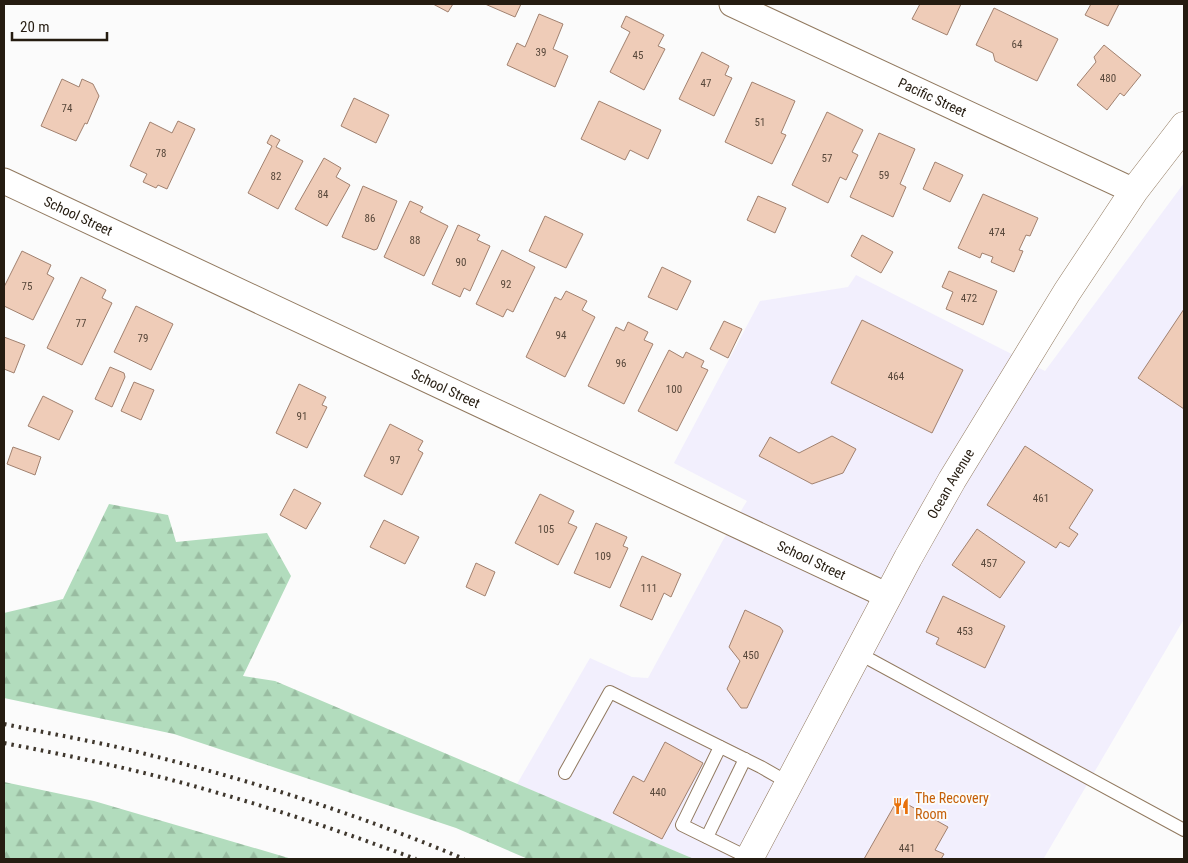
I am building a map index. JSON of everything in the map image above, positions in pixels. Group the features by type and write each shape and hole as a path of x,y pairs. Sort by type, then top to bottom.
{"main road":[{"name":"Ocean Avenue","path":"749,858 918,539 957,471 1067,292 1134,191 1184,126"}],"street":[{"name":"Pacific Street","path":"732,4 1134,191"},
{"name":"School Street","path":"4,181 888,596"}],"lane":[{"path":"858,653 1184,830"},
{"path":"565,773 610,692 789,782"},
{"path":"720,747 682,825 749,858"},
{"path":"707,837 745,759"}],"shaded area":[{"path":"1184,183 1184,619 1045,859 694,859 517,784 590,658 632,677 648,678 723,540 747,501 674,463 760,301 848,287 856,275 1045,371"}],"green space":[{"path":"109,504 168,515 176,542 267,533 291,576 243,676 275,681 694,859 528,859 456,828 174,734 4,698 4,613 63,599"},
{"path":"4,782 94,801 292,859 4,858"}],"building":[{"path":"433,4 453,4 448,12"},
{"path":"485,4 521,4 515,17"},
{"path":"920,4 961,4 947,35 912,19"},
{"path":"1091,4 1119,4 1108,26 1085,15"},
{"path":"994,8 1058,39 1037,81 995,61 993,53 976,45"},
{"path":"539,14 563,24 553,49 568,56 555,87 507,65 517,43 525,47"},
{"path":"626,16 664,35 658,46 665,49 644,90 610,72 630,32 621,27"},
{"path":"1104,45 1141,75 1124,96 1120,93 1107,110 1077,85 1096,62 1094,57"},
{"path":"702,52 729,66 725,75 732,78 714,116 679,99"},
{"path":"62,79 79,87 82,79 93,84 99,96 87,124 85,123 76,141 41,126"},
{"path":"752,82 795,101 781,133 786,135 772,164 725,142"},
{"path":"354,98 389,115 376,143 341,126"},
{"path":"599,101 661,130 648,159 630,150 625,160 581,139"},
{"path":"827,112 863,130 852,152 858,155 846,180 840,177 828,203 792,185"},
{"path":"178,121 195,129 167,189 158,185 156,188 143,182 147,174 130,166 150,122 172,133"},
{"path":"879,133 915,149 900,184 906,187 893,217 850,197"},
{"path":"271,135 280,140 276,147 303,161 278,209 248,193 272,146 267,143"},
{"path":"324,158 341,168 336,177 350,185 327,226 295,209"},
{"path":"935,162 963,175 950,202 923,189"},
{"path":"363,186 397,201 377,249 374,250 342,237"},
{"path":"983,194 1038,218 1030,236 1026,235 1019,250 1023,251 1014,272 991,262 993,257 982,253 980,258 958,248"},
{"path":"758,196 786,208 775,233 747,220"},
{"path":"410,201 423,207 420,212 448,226 424,276 384,257"},
{"path":"545,216 583,234 566,268 529,251"},
{"path":"458,225 480,235 477,240 490,246 470,291 464,288 460,297 432,284"},
{"path":"862,235 893,252 881,273 851,256"},
{"path":"502,250 535,267 513,312 507,309 503,317 476,304"},
{"path":"22,251 51,265 47,274 54,278 33,320 4,306 4,287"},
{"path":"662,267 691,281 677,310 648,297"},
{"path":"949,271 997,291 983,325 946,309 953,292 942,287"},
{"path":"81,277 106,290 102,298 112,303 82,365 47,348"},
{"path":"566,291 587,301 582,310 595,317 565,377 526,357 555,297 561,300"},
{"path":"136,306 173,324 151,370 114,352"},
{"path":"1184,309 1184,409 1138,378"},
{"path":"862,320 963,370 932,433 831,383"},
{"path":"724,321 742,329 728,358 710,349"},
{"path":"628,322 648,332 644,340 653,344 624,404 588,386 616,327 624,331"},
{"path":"4,337 25,345 14,373 4,369"},
{"path":"669,350 683,358 686,352 704,361 701,367 708,370 677,431 638,411"},
{"path":"110,367 124,373 125,377 112,407 95,399"},
{"path":"134,382 154,390 141,420 121,411"},
{"path":"299,384 326,397 322,405 327,407 307,448 276,433"},
{"path":"43,396 73,411 59,440 28,426"},
{"path":"390,424 423,441 418,450 423,453 402,495 364,476"},
{"path":"832,436 856,449 843,473 812,484 759,456 770,437 799,453"},
{"path":"1025,446 1093,490 1069,528 1078,534 1069,547 1060,542 1056,548 987,505"},
{"path":"13,447 41,457 35,475 7,464"},
{"path":"294,489 321,503 306,529 280,515"},
{"path":"540,494 574,511 568,523 577,527 558,565 515,543"},
{"path":"384,520 419,537 405,564 370,547"},
{"path":"596,523 627,537 623,546 628,548 610,588 574,573"},
{"path":"977,529 1025,562 1000,598 952,565"},
{"path":"642,556 681,574 671,597 664,593 652,620 620,606"},
{"path":"476,563 495,572 485,596 466,587"},
{"path":"943,596 1005,626 985,668 936,644 939,638 926,632"},
{"path":"745,610 780,627 783,631 747,708 741,708 727,689 740,661 729,647"},
{"path":"665,742 703,763 662,839 613,813 633,776 644,782"},
{"path":"898,799 948,827 935,850 944,854 941,859 864,859"}],"railway":[{"path":"4,724 130,750 215,772 382,826 464,859"},
{"path":"4,743 112,765 192,785 293,816 416,859"}],"place":[{"name":"The Recovery Room","path":"901,806"}]}
